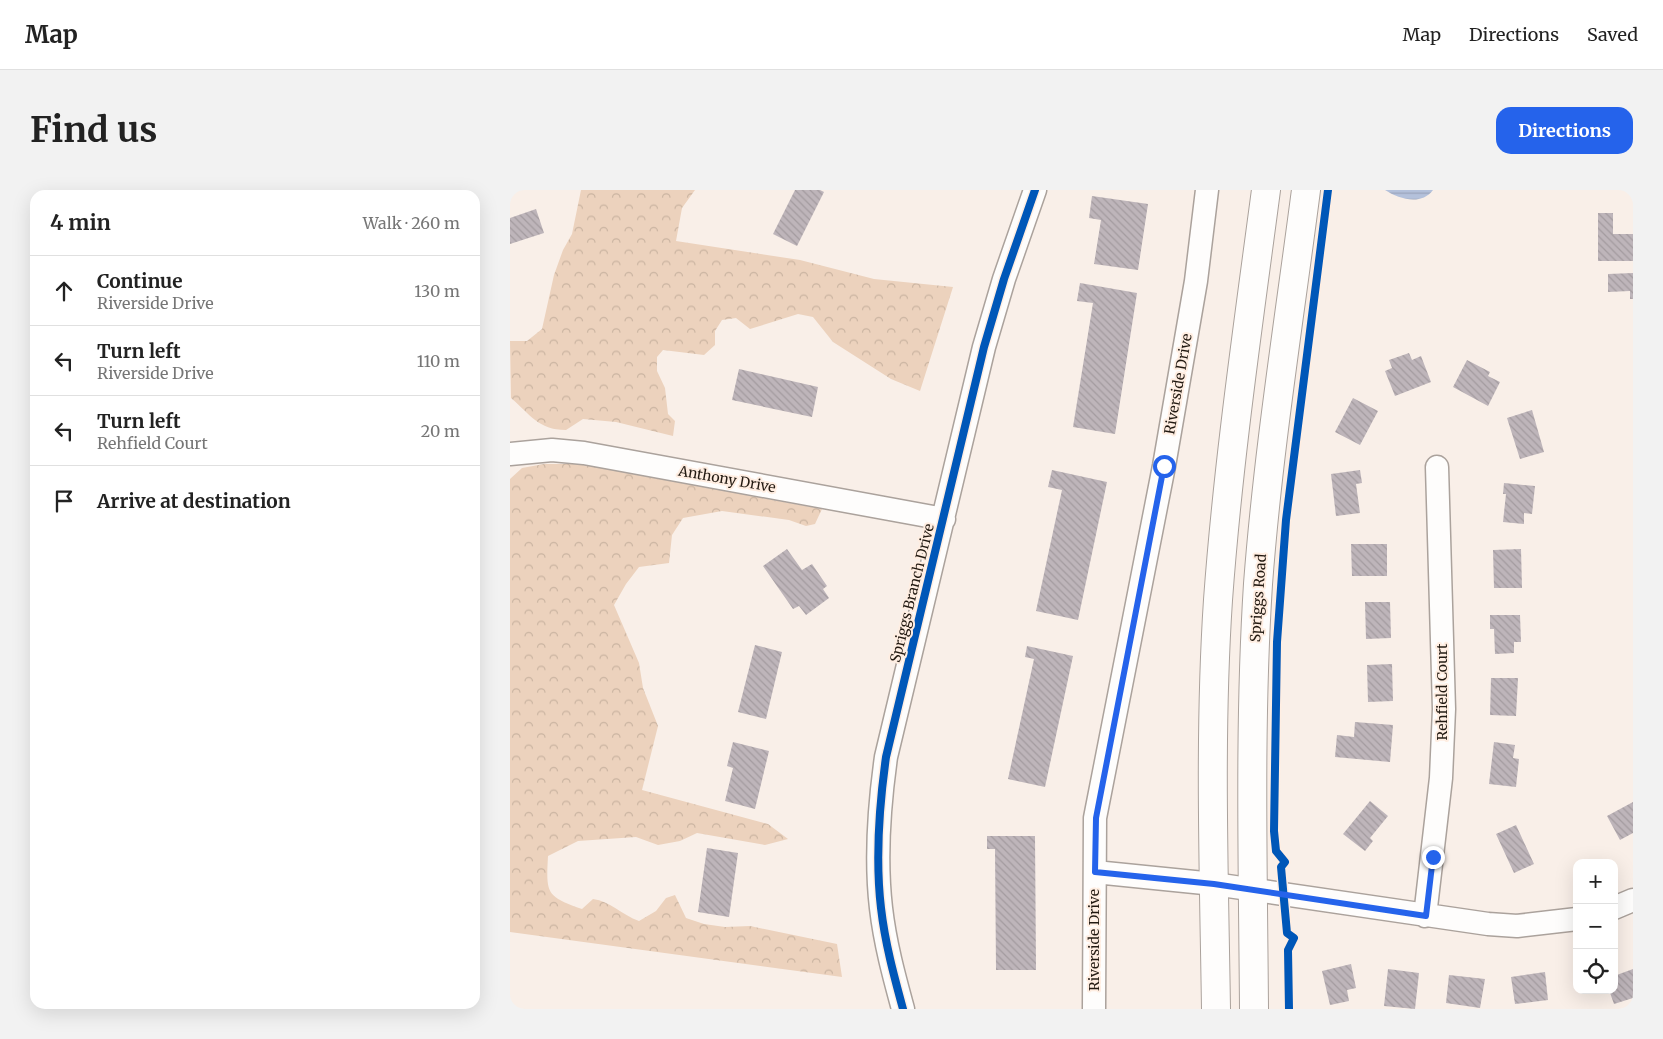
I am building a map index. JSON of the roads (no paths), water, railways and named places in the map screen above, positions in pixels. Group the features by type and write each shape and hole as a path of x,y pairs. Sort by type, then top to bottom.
{"main road":[{"path":"1216,1009 1213,727 1218,601 1230,466 1266,190"},
{"name":"Spriggs Road","path":"1254,1009 1251,829 1258,582 1306,190"}],"street":[{"name":"Spriggs Branch Drive","path":"903,1009 887,948 881,909 878,860 879,810 886,757 902,683 944,519 984,347 1004,280 1035,190"},
{"name":"Riverside Drive","path":"1094,1009 1096,818 1164,466 1196,282 1207,190"},
{"name":"Anthony Drive","path":"510,454 552,450 584,453 944,519"},
{"name":"Rehfield Court","path":"1426,916 1437,825 1444,709 1437,466"},
{"name":"Riverside Drive","path":"1095,872 1214,884 1426,916 1517,926 1573,919"},
{"path":"1618,906 1633,900"}],"water":[{"path":"1385,190 1433,190 1422,198 1410,199 1397,196"}]}
